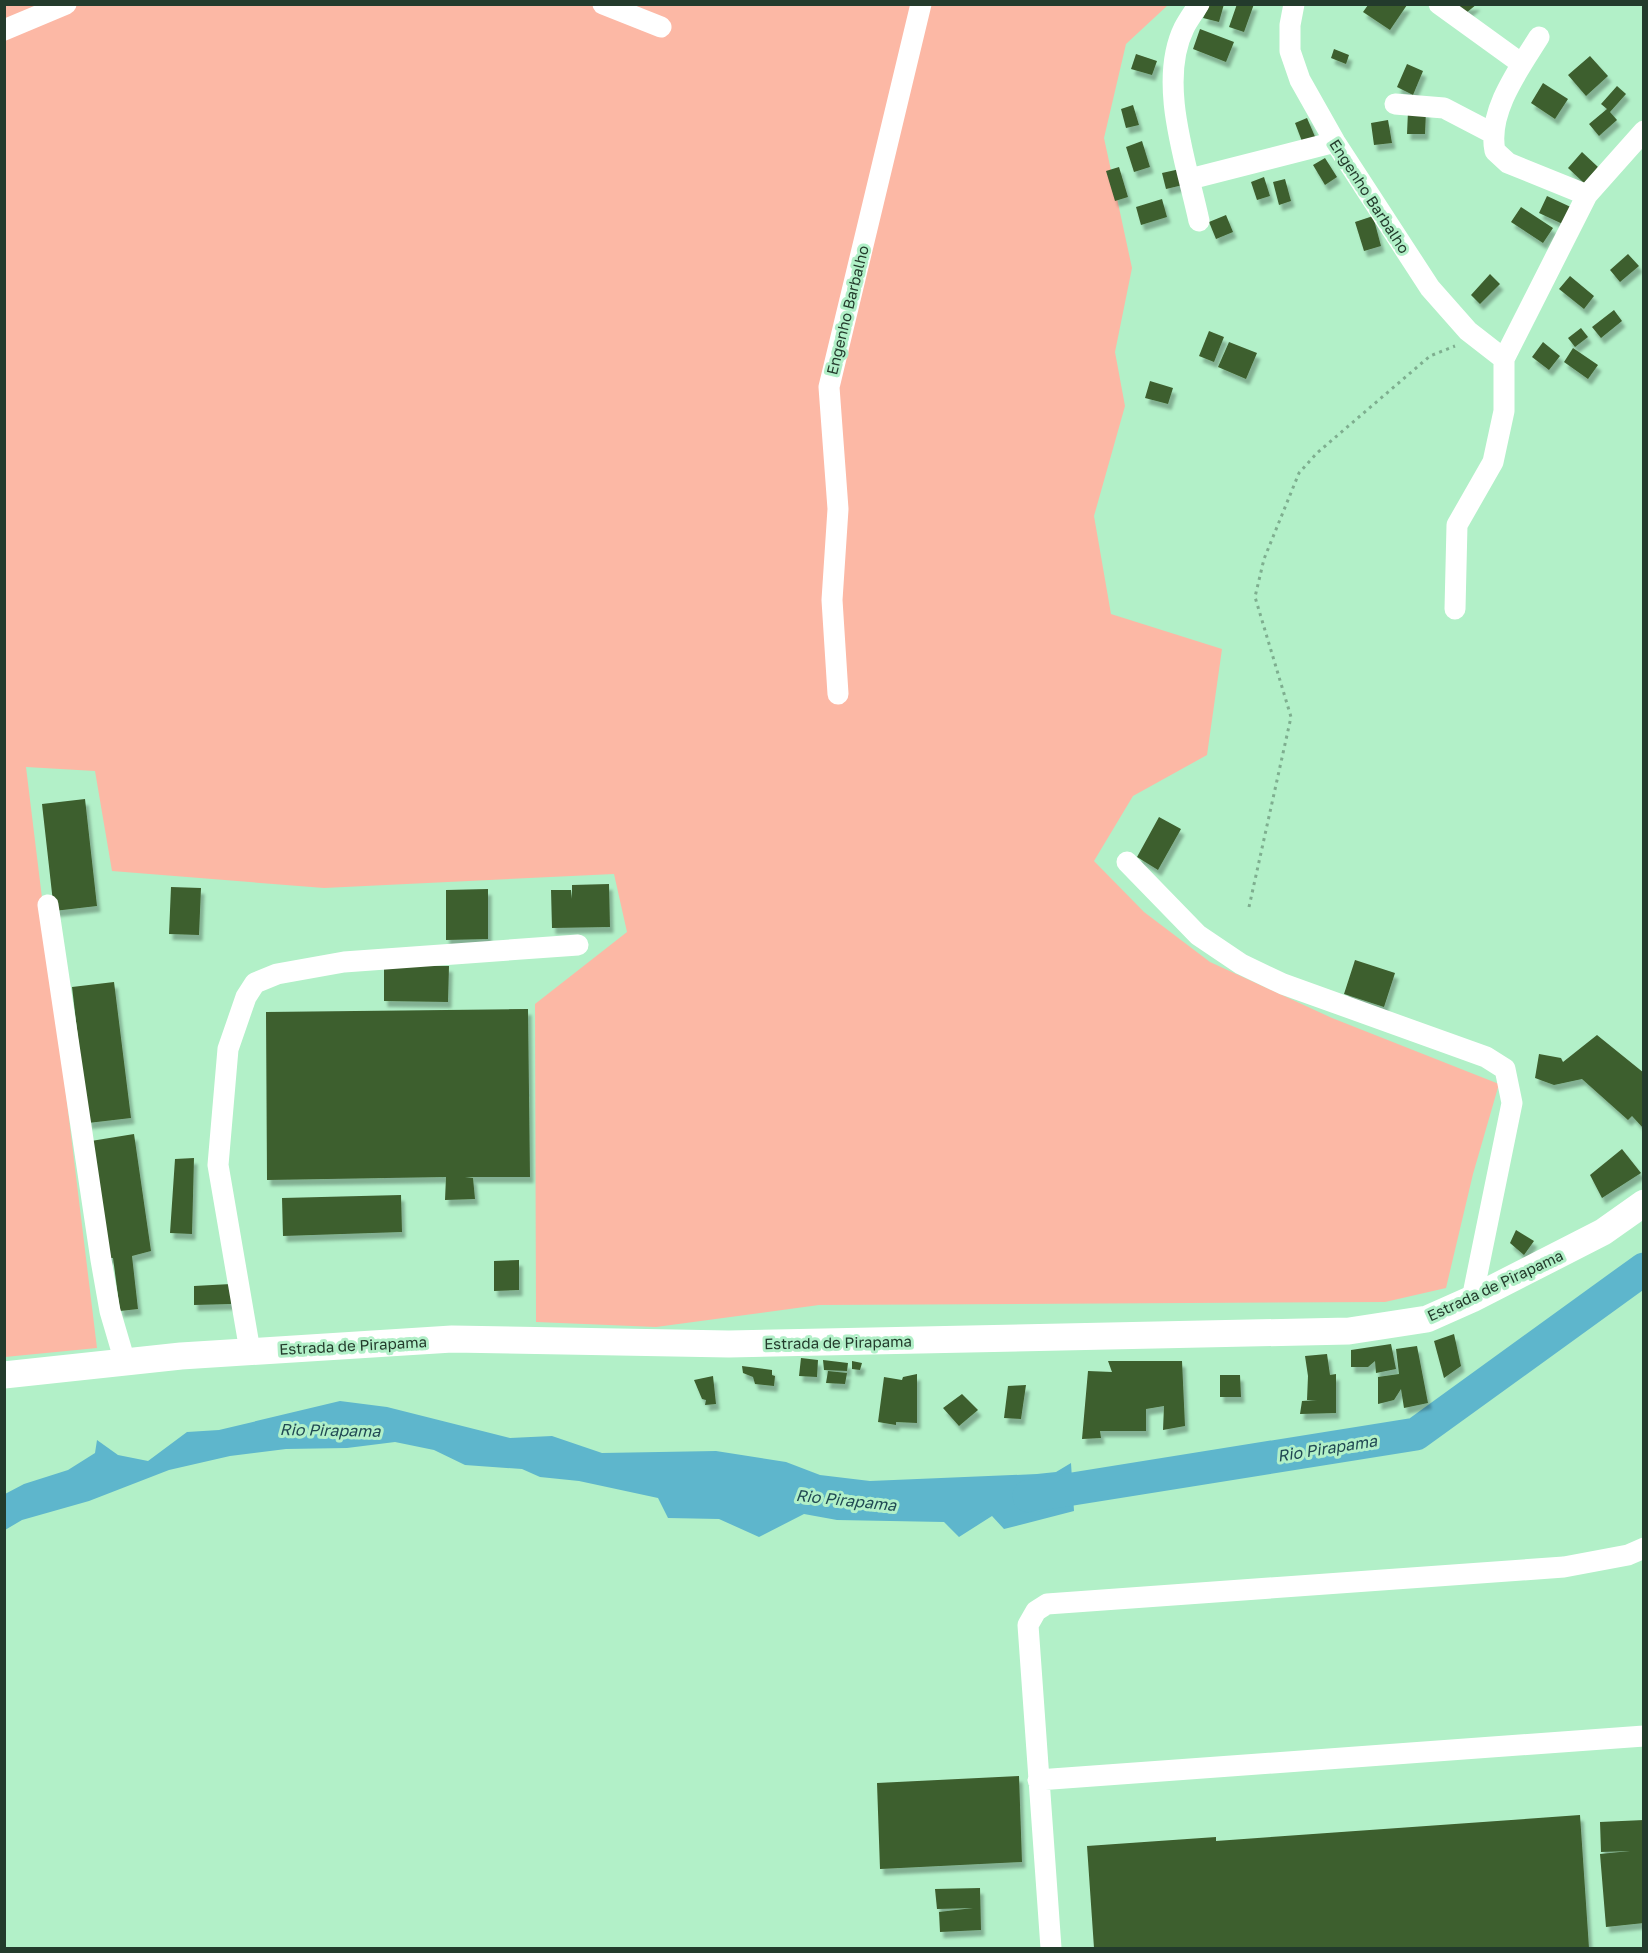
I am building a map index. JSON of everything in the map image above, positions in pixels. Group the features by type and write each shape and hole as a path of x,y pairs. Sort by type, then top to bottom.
{"main road":[{"name":"Estrada de Pirapama","path":"4,1375 250,1351 452,1339 729,1344 1349,1331 1427,1319 1472,1299 1603,1232 1644,1203"}],"street":[{"path":"4,30 66,4"},
{"path":"603,4 661,27"},
{"name":"Engenho Barbalho","path":"838,694 832,600 838,509 829,387 921,4"},
{"path":"1199,4 1184,29 1173,67 1173,98 1199,221"},
{"name":"Engenho Barbalho","path":"1294,4 1290,25 1290,51 1300,81 1335,142 1430,288 1476,338 1504,359"},
{"path":"1439,4 1522,64"},
{"path":"1539,37 1514,78 1492,133 1495,151 1508,163 1587,195"},
{"path":"1395,104 1444,108 1492,133"},
{"path":"1455,609 1457,525 1492,462 1504,411 1504,359 1587,195 1644,131"},
{"path":"1190,179 1335,142"},
{"path":"1127,862 1198,935 1241,964 1283,984 1486,1057 1505,1069 1512,1103 1472,1299"},
{"path":"48,905 101,1260 110,1311 125,1362"},
{"path":"250,1351 218,1165 228,1049 246,997 255,983 277,974 344,962 578,945"},
{"path":"1051,1948 1028,1625 1036,1611 1047,1604 1564,1567 1628,1555 1644,1548"},
{"path":"1038,1780 1644,1736"}],"path":[{"path":"1249,907 1291,717 1255,597 1264,559 1299,473 1317,453 1430,357 1476,338"}],"shaded area":[{"path":"4,5 1168,5 1126,44 1104,138 1132,268 1115,352 1125,406 1094,516 1111,614 1222,649 1207,755 1133,796 1094,861 1144,912 1210,962 1332,1018 1499,1084 1473,1174 1446,1288 1385,1302 819,1305 656,1327 536,1322 535,1004 627,932 614,874 324,888 112,871 95,771 26,767 97,1348 5,1357"}],"water":[{"path":"340,1401 387,1407 510,1438 552,1436 602,1453 716,1451 786,1462 820,1475 870,1481 1037,1474 1056,1472 1071,1463 1074,1511 1004,1529 992,1516 959,1537 944,1522 837,1520 804,1514 759,1537 719,1519 668,1518 658,1498 579,1481 540,1477 522,1469 465,1465 434,1450 395,1442 347,1448 286,1449 230,1456 169,1470 89,1501 22,1520 5,1530 5,1494 24,1484 68,1470 95,1453 97,1440 118,1455 148,1461 187,1432 219,1430"}],"building":[{"path":"1210,4 1224,4 1219,22 1203,18"},
{"path":"1237,4 1254,4 1244,32 1229,27"},
{"path":"1449,4 1477,4 1460,18"},
{"path":"1368,5 1407,5 1390,30 1363,12"},
{"path":"1200,29 1234,42 1226,62 1193,49"},
{"path":"1334,49 1349,55 1346,64 1331,58"},
{"path":"1136,54 1157,61 1152,75 1131,69"},
{"path":"1590,56 1608,76 1586,96 1568,75"},
{"path":"1407,64 1423,71 1413,95 1397,87"},
{"path":"1543,83 1568,99 1555,119 1531,103"},
{"path":"1617,86 1626,94 1610,112 1617,120 1599,136 1589,124 1607,109 1601,104"},
{"path":"1133,105 1139,125 1126,128 1121,109"},
{"path":"1408,111 1426,111 1425,134 1407,134"},
{"path":"1307,118 1316,139 1303,144 1295,123"},
{"path":"1388,120 1392,143 1374,145 1371,123"},
{"path":"1142,141 1150,167 1134,172 1126,147"},
{"path":"1582,152 1598,167 1584,183 1568,168"},
{"path":"1325,158 1337,177 1325,185 1313,165"},
{"path":"1119,167 1128,197 1115,201 1106,171"},
{"path":"1180,169 1183,185 1166,189 1162,173"},
{"path":"1264,177 1270,196 1257,200 1251,182"},
{"path":"1285,179 1291,201 1279,205 1273,182"},
{"path":"1547,196 1575,209 1567,226 1539,213"},
{"path":"1162,199 1167,217 1141,225 1136,207"},
{"path":"1521,207 1553,228 1543,243 1511,222"},
{"path":"1226,215 1233,232 1216,239 1209,222"},
{"path":"1373,216 1381,246 1364,251 1355,222"},
{"path":"1628,254 1639,266 1620,282 1610,270"},
{"path":"1490,274 1500,284 1480,304 1471,295"},
{"path":"1570,276 1594,296 1584,309 1559,289"},
{"path":"1614,310 1622,321 1601,338 1592,327"},
{"path":"1581,328 1588,337 1575,347 1568,338"},
{"path":"1209,331 1224,337 1214,362 1199,356"},
{"path":"1229,342 1257,353 1246,379 1218,367"},
{"path":"1543,342 1560,356 1549,370 1532,357"},
{"path":"1573,348 1598,365 1588,379 1564,362"},
{"path":"1150,381 1173,388 1168,404 1145,398"},
{"path":"85,799 97,906 54,911 42,804"},
{"path":"1159,817 1181,829 1158,870 1137,857"},
{"path":"609,884 610,927 552,928 551,890 571,890 572,899 572,885"},
{"path":"171,887 201,888 199,935 169,934"},
{"path":"488,889 488,939 446,940 446,890"},
{"path":"1355,960 1395,973 1384,1007 1344,994"},
{"path":"384,965 449,966 448,1002 384,1001"},
{"path":"114,982 131,1118 88,1123 72,987"},
{"path":"528,1009 530,1177 465,1177 473,1178 475,1199 445,1200 446,1177 267,1180 266,1012"},
{"path":"1597,1035 1644,1073 1644,1129 1632,1116 1628,1120 1582,1079 1554,1085 1535,1078 1539,1054 1561,1058 1563,1062"},
{"path":"134,1134 151,1251 132,1256 138,1309 120,1311 113,1258 108,1258 91,1141"},
{"path":"1622,1149 1641,1173 1602,1198 1590,1175"},
{"path":"194,1158 192,1234 170,1233 175,1159"},
{"path":"401,1195 402,1232 283,1236 282,1198"},
{"path":"1516,1230 1534,1241 1524,1255 1510,1243"},
{"path":"519,1260 519,1290 494,1291 494,1261"},
{"path":"231,1284 231,1304 194,1305 194,1286"},
{"path":"1454,1334 1461,1366 1444,1378 1434,1341"},
{"path":"1391,1344 1396,1369 1376,1373 1375,1361 1368,1367 1351,1367 1351,1350"},
{"path":"1417,1346 1428,1403 1404,1408 1401,1389 1394,1400 1378,1404 1378,1377 1399,1374 1396,1349"},
{"path":"1327,1354 1330,1375 1336,1374 1336,1413 1300,1414 1302,1401 1317,1400 1307,1400 1308,1376 1305,1356"},
{"path":"801,1358 818,1360 817,1377 799,1376"},
{"path":"823,1360 848,1363 847,1371 824,1370"},
{"path":"852,1361 862,1363 860,1370 852,1369"},
{"path":"1108,1361 1182,1361 1185,1426 1163,1430 1164,1406 1146,1409 1146,1431 1100,1431 1101,1438 1082,1439 1088,1371 1112,1372"},
{"path":"742,1366 772,1370 772,1375 775,1376 774,1386 755,1384 753,1377 743,1373"},
{"path":"828,1371 847,1373 845,1384 826,1383"},
{"path":"917,1374 917,1423 896,1422 896,1425 878,1422 884,1377 902,1380 903,1377"},
{"path":"1220,1375 1240,1375 1241,1397 1220,1397"},
{"path":"713,1376 716,1404 705,1405 706,1400 702,1399 694,1380"},
{"path":"1026,1385 1021,1419 1004,1418 1008,1386"},
{"path":"962,1394 978,1410 959,1426 943,1408"},
{"path":"1019,1776 1022,1862 880,1869 877,1783"},
{"path":"1580,1815 1589,1948 1094,1948 1087,1846 1216,1837 1216,1841"},
{"path":"1644,1820 1644,1923 1606,1927 1600,1854 1630,1851 1601,1852 1600,1822"},
{"path":"980,1888 981,1930 940,1932 939,1912 973,1908 937,1909 935,1889"}],"waterway":[{"name":"Rio Pirapama","path":"1029,1496 1416,1434 1644,1269"}]}
